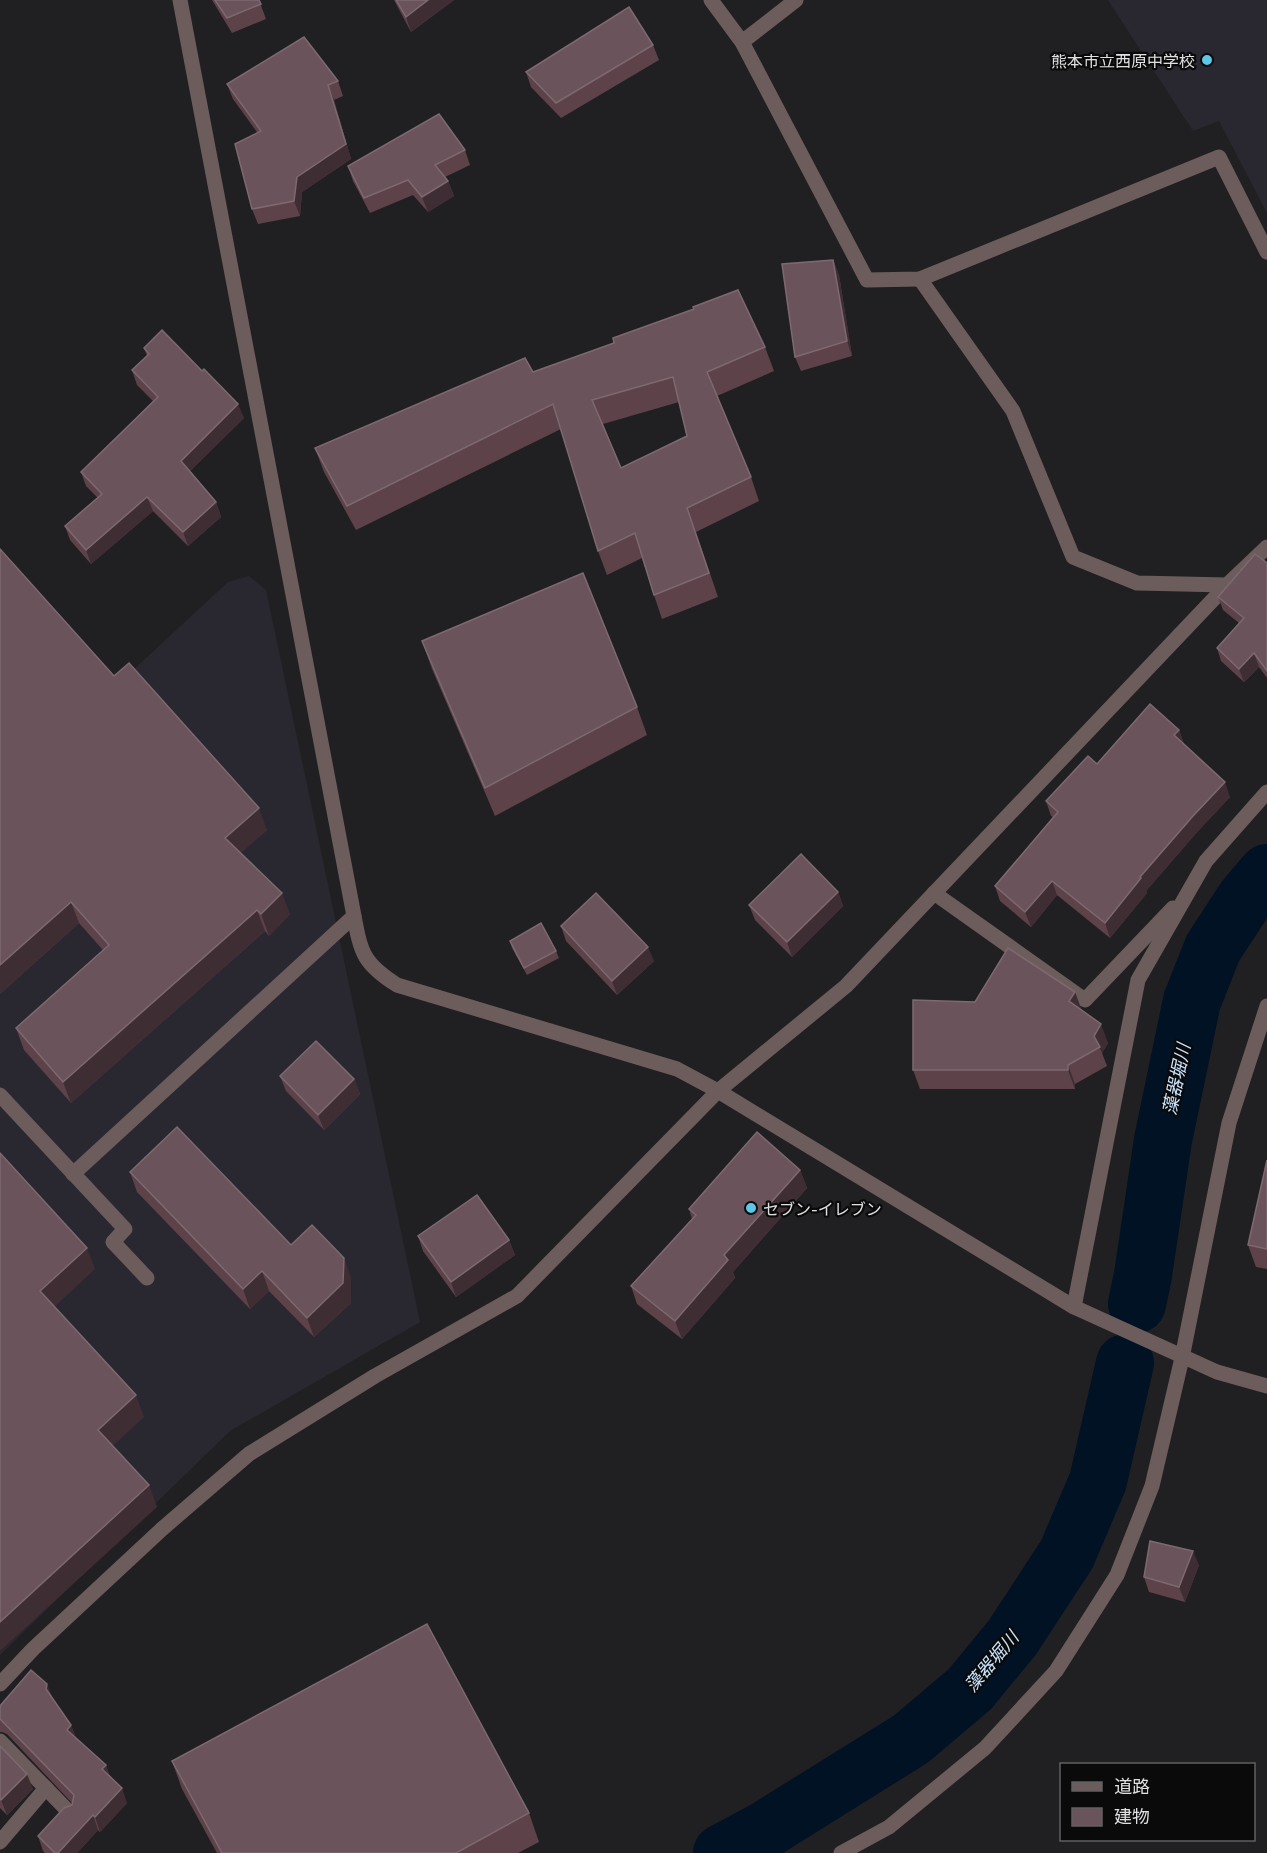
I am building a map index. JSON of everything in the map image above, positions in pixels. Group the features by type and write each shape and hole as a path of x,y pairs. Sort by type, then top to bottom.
{"street":[{"path":"180,0 354,916 364,958 380,974 398,985 677,1070 718,1091 1074,1307 1182,1358 1217,1372 1267,1386"},
{"path":"711,0 742,42 867,280 920,279 1219,157 1267,252"},
{"path":"742,42 796,0"},
{"path":"920,279 1013,411 1073,557 1137,583 1227,585"},
{"path":"0,1684 33,1649 154,1537 249,1454 375,1376 517,1296 718,1091 846,986 1227,585 1267,548"},
{"path":"1074,1307 1138,980 1206,861 1267,792"},
{"path":"934,893 1085,1000 1189,891"},
{"path":"73,1174 354,916"},
{"path":"841,1853 889,1827 985,1748 1056,1671 1117,1575 1152,1486 1182,1358 1229,1123 1267,1006"},
{"path":"0,1095 125,1229 113,1242 147,1278"},
{"path":"0,1741 70,1813"},
{"path":"0,1842 46,1788"}],"shaded area":[{"name":"熊本市立西原中学校","path":"1108,0 1267,0 1267,213 1219,121 1193,131"},
{"path":"0,552 118,684 228,582 249,576 266,590 420,1322 230,1431 0,1655"}],"building":[{"path":"215,0 259,0 261,4 227,18"},
{"path":"396,0 428,0 406,17"},
{"path":"629,7 653,45 556,103 526,72"},
{"path":"304,37 338,81 328,85 346,144 297,177 294,201 252,209 235,144 261,131 227,84"},
{"path":"439,114 465,150 435,165 448,181 422,197 408,180 364,198 348,166"},
{"path":"833,260 847,341 795,357 782,264"},
{"path":"738,290 765,347 707,372 751,477 687,508 709,573 654,595 635,533 598,551 553,404 347,506 315,448 525,358 533,372 614,343 613,338 694,309 693,307","holes":["673,377 687,436 621,468 592,400"]},
{"path":"162,330 238,404 181,461 216,502 183,532 147,497 86,550 65,526 102,494 81,472 158,397 132,370 149,354 144,348"},
{"path":"0,549 114,676 129,663 259,808 225,838 282,893 261,914 257,910 63,1082 16,1028 109,945 71,902 0,965"},
{"path":"1255,554 1267,563 1267,671 1254,653 1239,669 1217,648 1244,618 1218,597"},
{"path":"583,573 637,707 485,788 422,641"},
{"path":"1150,704 1179,730 1174,735 1225,782 1140,877 1105,923 1052,881 1025,912 995,886 1058,812 1046,801 1088,756 1097,764"},
{"path":"801,854 838,892 787,942 749,905"},
{"path":"596,893 648,947 612,981 561,926"},
{"path":"541,923 556,951 524,968 510,941"},
{"path":"1008,948 1075,992 1069,1001 1101,1024 1094,1036 1100,1047 1068,1065 1068,1070 913,1070 913,1000 975,1002"},
{"path":"316,1041 354,1079 318,1115 280,1076"},
{"path":"177,1127 291,1245 312,1225 344,1258 343,1283 307,1318 262,1271 243,1289 130,1172"},
{"path":"757,1132 800,1170 724,1255 728,1260 675,1321 631,1286 696,1215 689,1209"},
{"path":"0,1153 87,1248 40,1291 136,1395 98,1430 149,1485 0,1622"},
{"path":"1267,1160 1267,1249 1248,1245"},
{"path":"477,1195 509,1240 451,1282 418,1236"},
{"path":"1150,1541 1193,1551 1179,1587 1144,1577"},
{"path":"427,1624 529,1813 456,1853 222,1853 172,1761"},
{"path":"31,1670 47,1684 46,1689 71,1725 67,1730 106,1765 102,1769 122,1788 58,1853 55,1853 38,1836 64,1808 72,1805 74,1795 0,1719 0,1706"},
{"path":"0,1746 27,1774 1,1800 0,1799"}],"waterway":[{"name":"藻器堀川","path":"1137,1304 1163,1140 1192,1001 1213,948 1245,899 1267,873"},
{"name":"藻器堀川","path":"722,1853 765,1830 911,1739 970,1689 1012,1638 1067,1554 1098,1481 1125,1363"}],"place":[{"name":"熊本市立西原中学校","path":"1207,60"},
{"name":"セブン-イレブン","path":"751,1208"}]}
